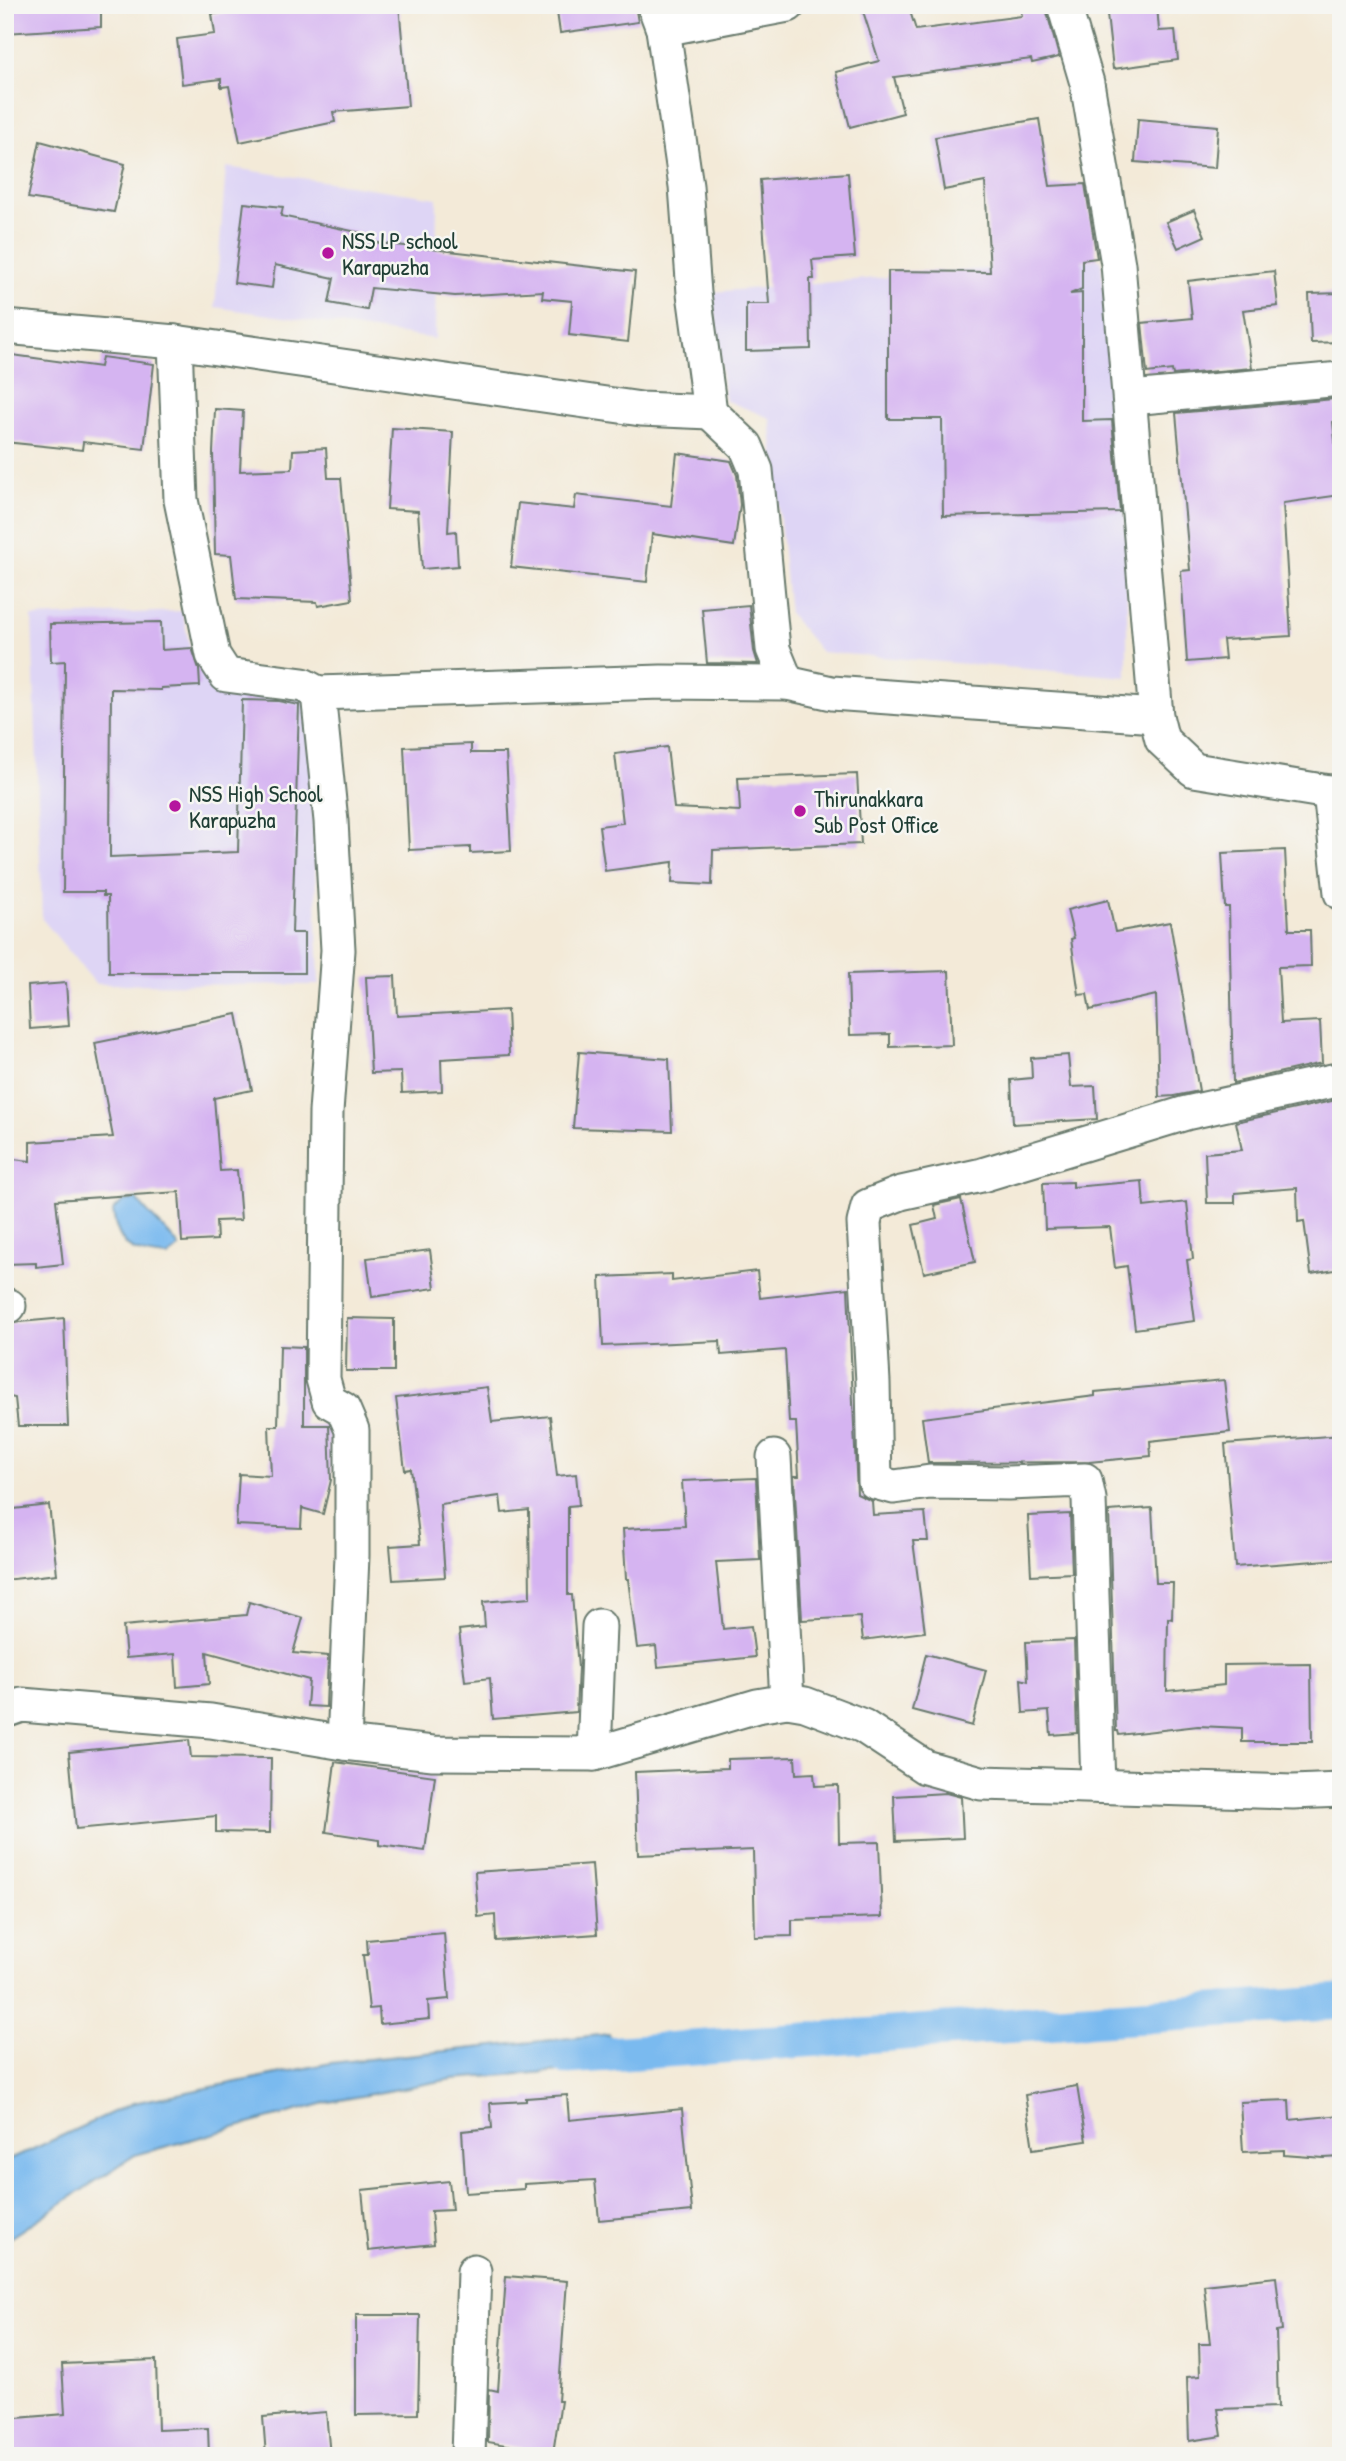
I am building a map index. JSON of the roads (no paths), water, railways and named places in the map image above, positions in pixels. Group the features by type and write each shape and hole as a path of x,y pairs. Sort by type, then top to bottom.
{"street":[{"path":"787,683 773,649 756,470 746,446 710,412 694,293 686,186 659,17 788,5"},
{"path":"1064,5 1087,83 1118,264 1156,716 1162,740 1194,770 1335,793 1341,893"},
{"path":"5,327 175,342 641,409 710,412"},
{"path":"175,342 181,500 213,654 226,675 303,685 318,693 661,682 787,683 832,693 1156,716"},
{"path":"1131,398 1341,379"},
{"path":"318,693 331,821 338,950 326,1112 323,1379 328,1401 343,1409 352,1430 352,1556 346,1644 344,1742"},
{"path":"1098,1786 1089,1499 1085,1480 930,1482 894,1487 875,1482 873,1382 864,1223 868,1206 901,1193 982,1175 1186,1113 1341,1079"},
{"path":"774,1457 787,1701"},
{"path":"594,1754 599,1626"},
{"path":"5,1711 22,1705 211,1721 432,1753 594,1754 757,1706 787,1701 805,1704 863,1726 925,1767 981,1783 1293,1793 1341,1790"},
{"path":"468,2456 474,2271"}],"water":[{"path":"137,1199 179,1247 168,1257 137,1251 129,1247 119,1234 113,1211 123,1201"},
{"path":"609,2034 617,2067 452,2079 329,2102 135,2155 5,2241 5,2162 133,2103 331,2063"}],"waterway":[{"path":"566,2057 1341,2002"}],"place":[{"name":"NSS LP school Karapuzha","path":"328,253"},
{"name":"NSS High School Karapuzha","path":"175,806"},
{"name":"Thirunakkara Sub Post Office","path":"800,811"}]}
